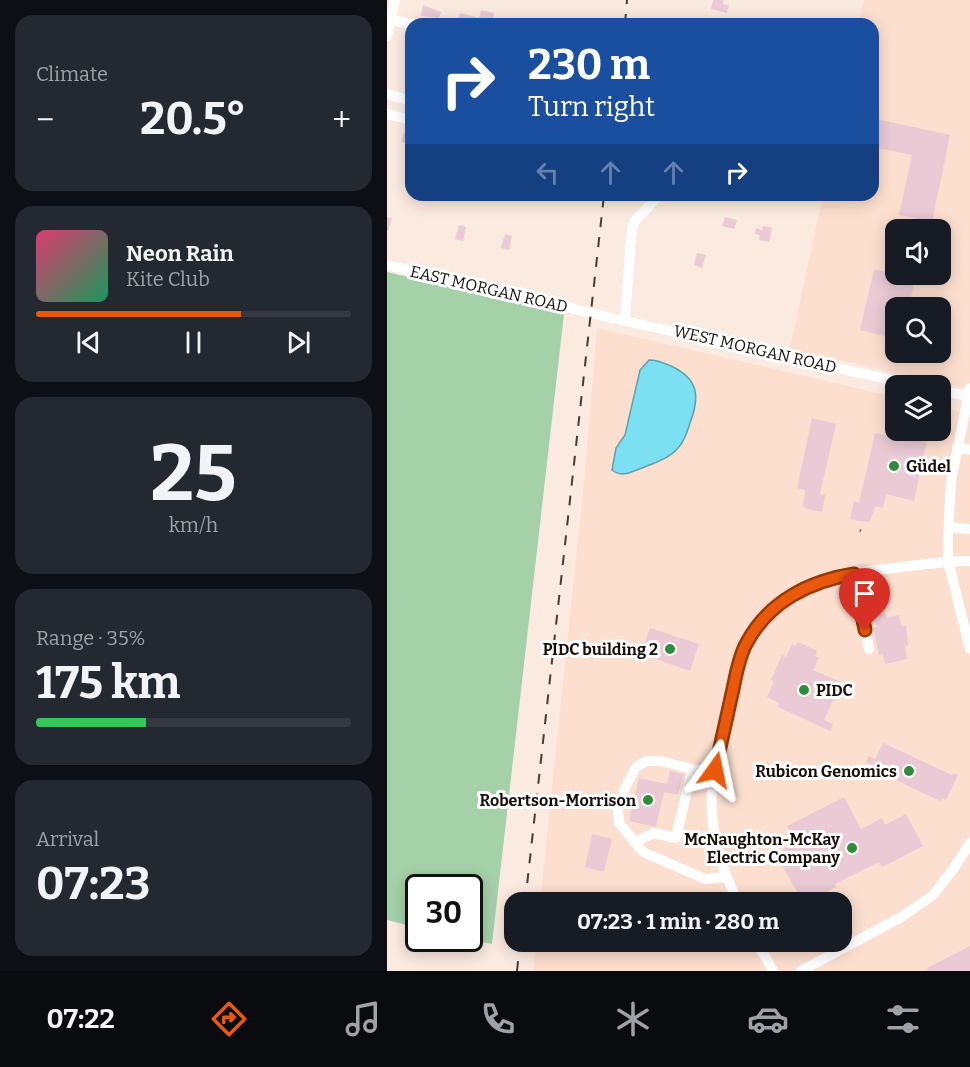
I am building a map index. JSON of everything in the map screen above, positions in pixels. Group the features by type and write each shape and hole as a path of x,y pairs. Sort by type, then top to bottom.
{"street":[{"path":"387,36 395,0"},
{"path":"391,20 405,23"},
{"path":"387,94 405,98"},
{"path":"387,114 405,118"},
{"path":"625,321 634,222 653,201"},
{"name":"EAST MORGAN ROAD","path":"387,265 590,312"},
{"name":"WEST MORGAN ROAD","path":"590,312 885,378"},
{"path":"951,391 969,394 948,497 948,561 970,649"},
{"path":"957,447 970,450"},
{"path":"948,526 970,529"},
{"path":"733,892 716,848 712,788 737,670 745,645 761,621 781,601 809,585 832,577 948,561 970,561"},
{"path":"854,574 869,649"},
{"path":"715,770 692,769 660,761 647,761 636,767 625,788 618,810 619,823 643,852 705,879 726,877"},
{"path":"634,842 654,834 676,838 692,769"},
{"path":"801,971 903,916 933,895 970,843"},
{"path":"763,952 773,971"}],"shaded area":[{"path":"864,0 970,0 970,389 951,385 951,375 907,375 790,349 822,201 879,201 879,18 860,18"},
{"path":"597,328 885,395 885,441 951,441 951,409 970,414 970,971 533,971 535,952 852,952 852,892 541,892 585,472"}],"green space":[{"path":"387,272 564,314 492,944 483,942 483,874 405,874 405,925 387,920"}],"water":[{"path":"649,360 671,366 692,383 696,397 693,414 684,439 675,452 627,474 619,474 612,470 616,448 625,435 640,370"}],"building":[{"path":"713,0 724,0 723,4 729,5 727,13 711,9"},
{"path":"423,5 441,12 439,18 421,16"},
{"path":"481,10 494,13 493,18 479,18"},
{"path":"460,13 476,17 476,18 459,18"},
{"path":"879,120 950,135 933,219 899,215 912,155 879,148"},
{"path":"404,132 405,132 405,143 401,142"},
{"path":"387,217 392,218 388,231 387,231"},
{"path":"725,217 737,220 734,229 722,226"},
{"path":"459,225 466,227 463,241 455,239"},
{"path":"763,226 772,228 769,242 759,240 760,235 755,234 756,228 762,230"},
{"path":"505,234 512,236 509,250 501,248"},
{"path":"697,253 706,255 702,268 694,265"},
{"path":"874,269 885,272 885,285 914,285 911,297 885,297 885,336 860,330"},
{"path":"812,418 836,424 820,494 825,495 822,512 803,506 805,490 797,488"},
{"name":"Güdel","path":"875,433 885,435 885,441 927,441 914,501 886,494 883,508 875,506 870,521 850,519 854,501 859,503"},
{"path":"886,613 887,618 899,615 901,626 906,625 908,645 905,646 907,659 885,664 883,654 879,655 873,627 877,627 875,615"},
{"name":"PIDC building 2","path":"650,628 699,644 690,671 641,654"},
{"name":"PIDC","path":"798,642 817,651 815,656 819,658 813,670 841,682 824,720 833,724 830,731 778,707 779,703 767,697 774,681 771,680 782,655 786,657 792,644 796,646"},
{"name":"Rubicon Genomics","path":"883,743 952,775 953,773 958,775 946,800 942,798 940,801 871,768 872,765 866,762 869,756 875,759"},
{"name":"Robertson-Morrison","path":"670,771 683,774 678,795 664,792 656,827 629,821 639,778 667,784"},
{"name":"McNaughton-McKay Electric Company","path":"844,797 861,829 882,818 885,825 906,814 923,846 882,867 879,862 835,884 836,887 827,892 797,892 778,859 784,856 782,850 796,843 787,826"},
{"path":"592,834 612,839 604,872 585,867"},
{"path":"970,946 970,971 929,971 927,968"}],"railway":[{"path":"626,18 627,0"},
{"path":"526,892 603,201"},
{"path":"517,971 519,952"}],"place":[{"name":"Güdel","path":"894,466"},
{"name":"PIDC building 2","path":"670,649"},
{"name":"PIDC","path":"804,690"},
{"name":"Rubicon Genomics","path":"909,771"},
{"name":"Robertson-Morrison","path":"648,800"},
{"name":"McNaughton-McKay Electric Company","path":"852,848"}],"route":[{"path":"715,770 737,670 745,645 761,621 781,601 809,585 832,577 854,574 865,630"}]}
